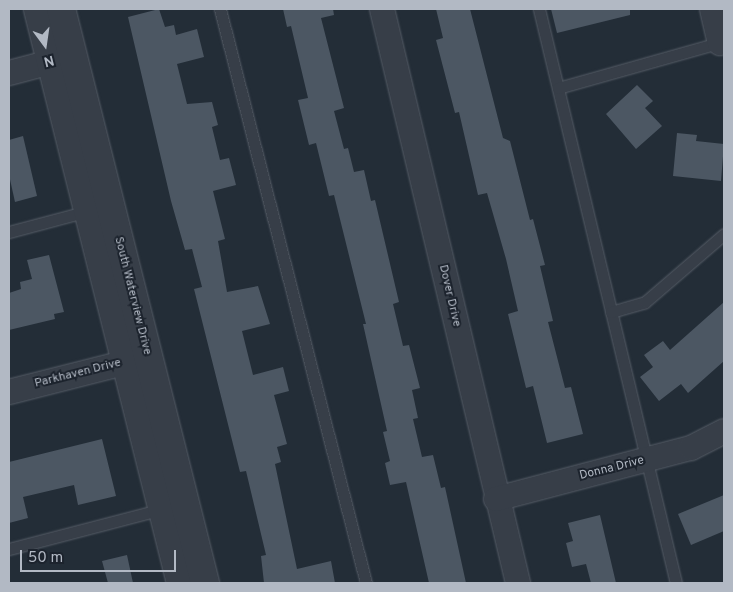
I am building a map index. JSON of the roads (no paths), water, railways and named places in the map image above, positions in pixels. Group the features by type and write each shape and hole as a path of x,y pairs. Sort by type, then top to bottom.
{"street":[{"name":"South Waterview Drive","path":"38,9 62,59 136,359 162,509 181,583"},
{"name":"South Waterview Drive","path":"61,9 62,59 88,211 205,583"},
{"name":"Dover Drive","path":"382,9 496,499 518,583"},
{"path":"712,9 722,43"},
{"path":"9,73 62,59"},
{"name":"Parkhaven Drive","path":"9,392 136,359"},
{"name":"Donna Drive","path":"496,499 691,448 724,430"}],"lane":[{"path":"220,9 366,583"},
{"path":"539,9 676,583"},
{"path":"558,88 722,43"},
{"path":"9,232 88,211"},
{"path":"610,312 645,302 724,234"},
{"path":"9,549 162,509"}]}
